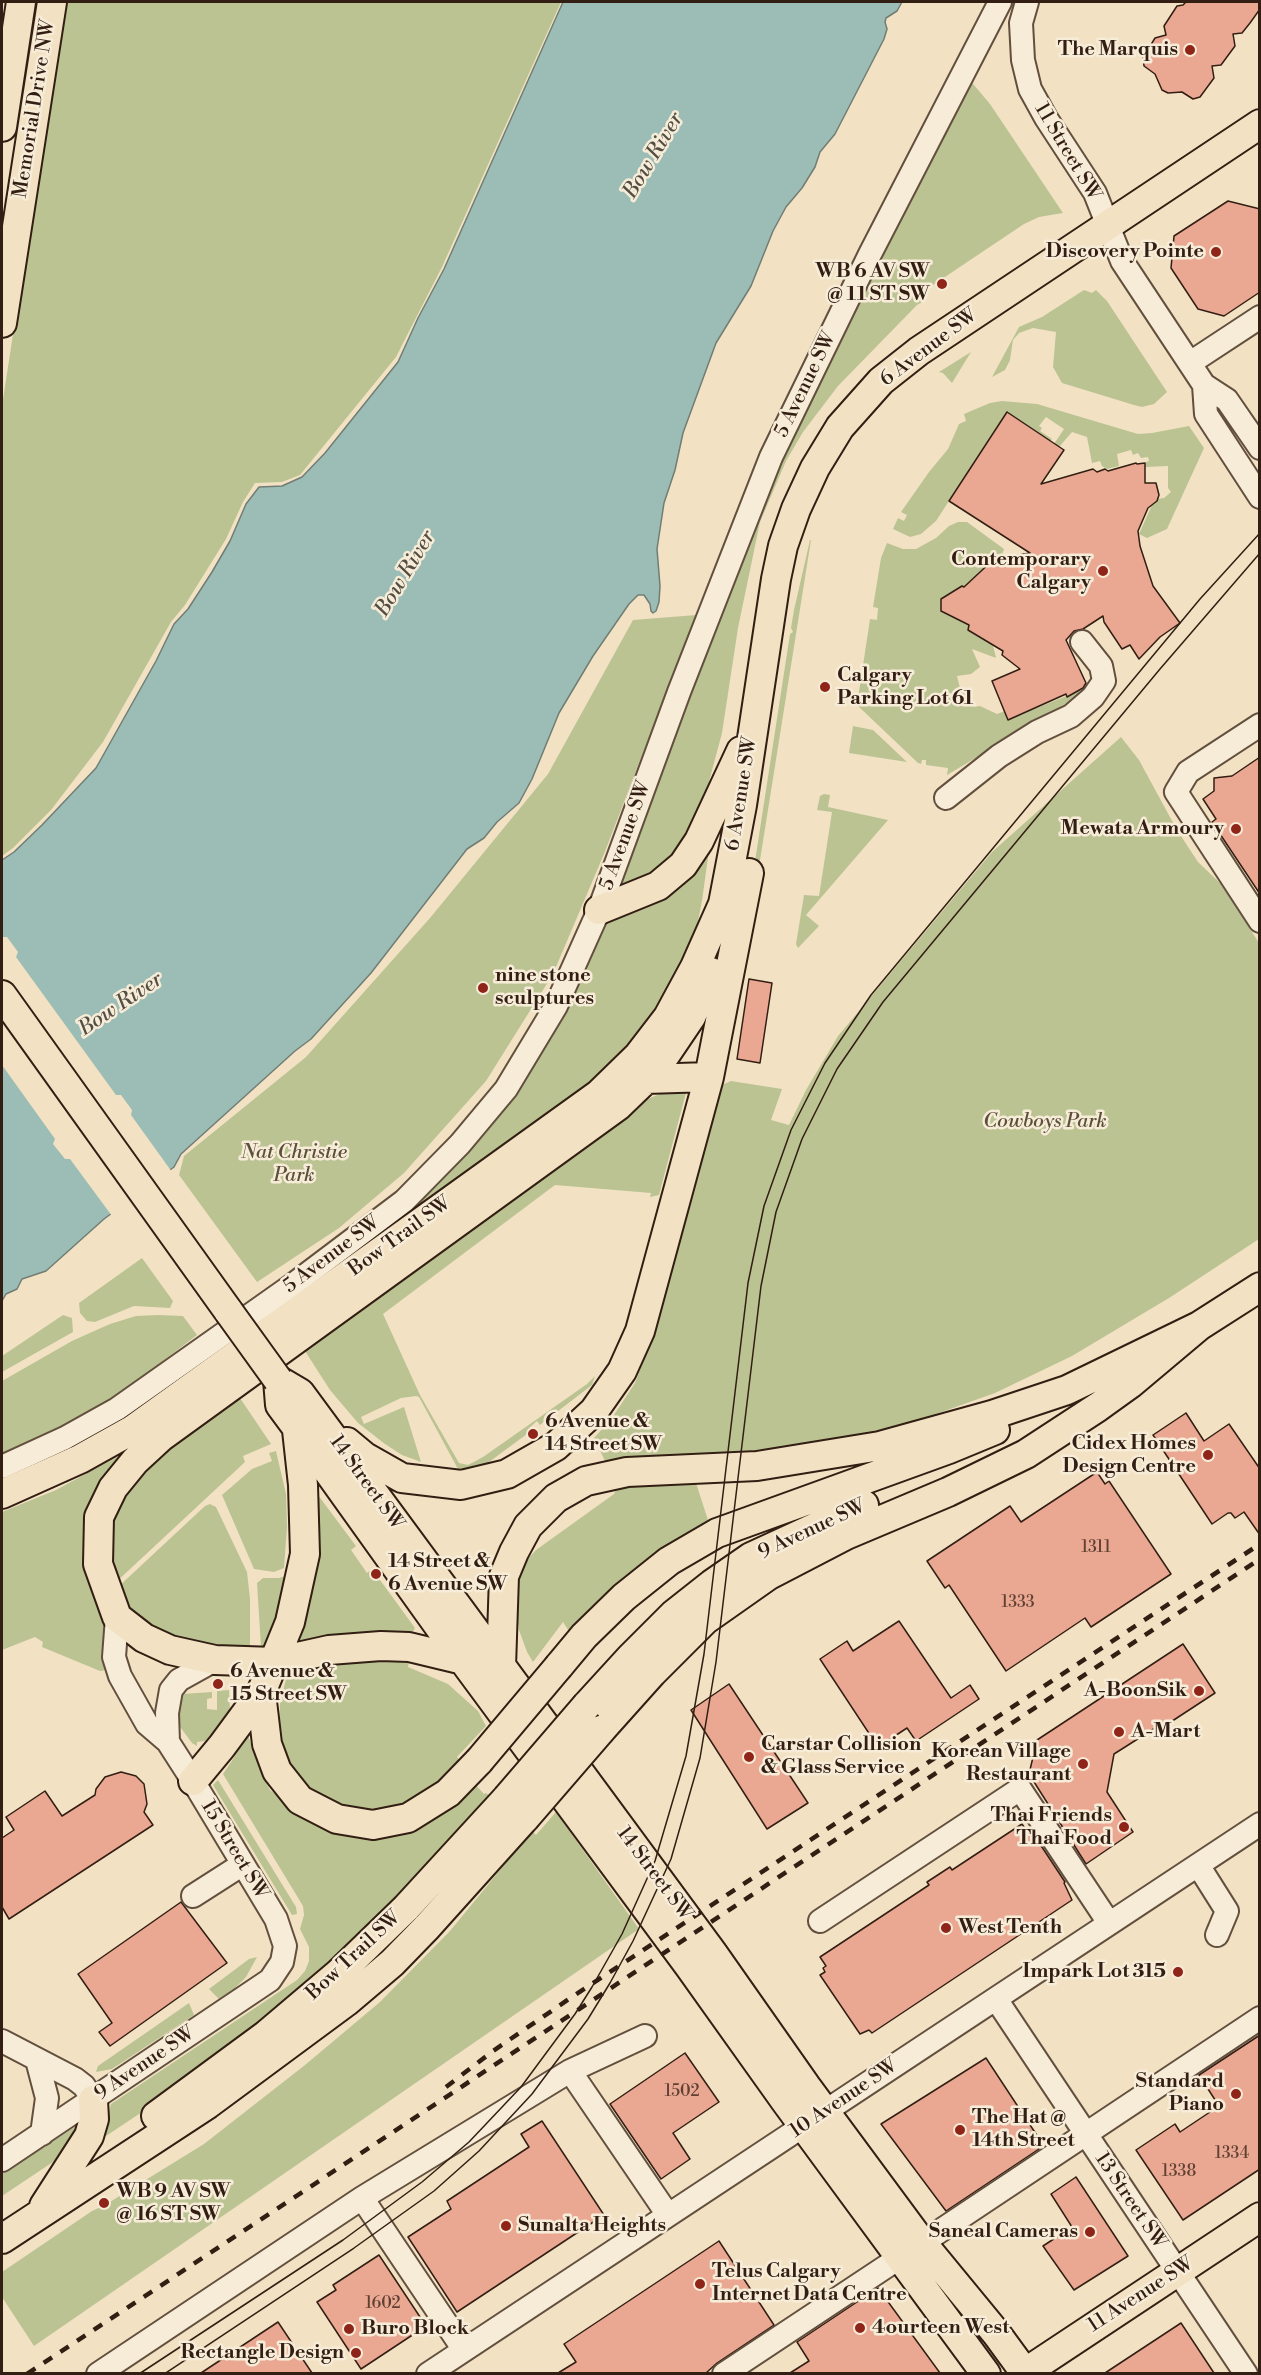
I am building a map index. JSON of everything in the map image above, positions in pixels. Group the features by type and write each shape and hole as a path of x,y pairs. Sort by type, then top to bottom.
{"main road":[{"name":"Memorial Drive NW","path":"2,127 21,2"},
{"name":"Memorial Drive NW","path":"2,323 52,2"},
{"name":"6 Avenue SW","path":"723,904 742,805 783,546 814,468 840,428 881,381 919,351 1260,124"},
{"path":"599,910 627,896 658,885 683,865 699,842 754,722"},
{"path":"193,1780 261,1694 290,1622 305,1554 303,1485 306,1421 402,1478 461,1485 507,1474 556,1446 594,1411 622,1371 640,1331 709,1077 756,837 742,805"},
{"path":"463,1660 416,1648 381,1646 329,1650 275,1662 216,1660 170,1650 144,1638 117,1617 98,1564 99,1517 113,1488 135,1461 161,1437 608,1113 646,1079 691,1017 708,983 726,922 723,904"},
{"name":"Bow Trail SW","path":"2,1494 80,1459 132,1430 599,1094 638,1056 668,1017 695,967 723,904"},
{"name":"14 Street SW","path":"2,995 278,1380 280,1405 306,1421 501,1667 712,1952 814,2119"},
{"path":"646,1079 709,1077"},
{"name":"9 Avenue SW","path":"601,1730 652,1673 705,1620 769,1575 846,1534 948,1491 1026,1454 1130,1384 1199,1326 1260,1287"},
{"path":"501,1667 504,1576 514,1552 528,1526 556,1498 586,1480 627,1472 757,1466 880,1446 992,1415 1067,1390 1199,1326"},
{"path":"261,1694 267,1744 277,1772 300,1800 337,1819 373,1825 408,1818 447,1793 479,1761 584,1636 624,1597 669,1561 717,1533 949,1449 1028,1416 1067,1390"},
{"name":"9 Avenue SW","path":"587,1705 674,1614 751,1557 809,1529 1031,1432 1077,1419"},
{"name":"14 Street SW","path":"306,1421 463,1660 689,1966 814,2119 911,2251 986,2373"},
{"name":"Bow Trail SW","path":"2,2239 208,2104 346,2002 392,1963 427,1927 516,1808 587,1705"},
{"name":"Bow Trail SW","path":"516,1808 601,1730"},
{"path":"38,2215 90,2136 94,2119 93,2100"},
{"name":"11 Avenue SW","path":"1025,2373 1260,2217"},
{"name":"14 Street SW","path":"911,2251 996,2333 1025,2373"}],"street":[{"name":"5 Avenue SW","path":"2,1467 65,1438 117,1409 294,1284 404,1201 460,1144 506,1089 556,1006 599,910 771,457 870,254 1000,2"},
{"name":"11 Street SW","path":"1027,2 1021,23 1022,51 1030,89 1052,128 1095,193 1122,261 1204,385 1227,400 1260,448"},
{"path":"1190,363 1260,317"},
{"name":"11 Street SW","path":"1204,385 1206,414 1260,497"},
{"path":"946,798 999,756 1037,732 1071,716 1093,697 1104,681 1101,666 1082,642"},
{"path":"1260,724 1188,772 1176,792 1260,921"},
{"name":"15 Street SW","path":"117,1617 114,1657 120,1676 147,1724 168,1742 193,1780 243,1864 282,1933 285,1946 282,1962"},
{"path":"168,1742 167,1713 171,1690 179,1680 216,1660"},
{"path":"820,1921 1020,1789 1110,1923"},
{"name":"10 Avenue SW","path":"441,2370 464,2350 1260,1824"},
{"path":"193,1896 243,1864"},
{"path":"1198,1865 1227,1911 1217,1935"},
{"name":"9 Avenue SW","path":"2,2160 270,1980 282,1962"},
{"name":"13 Street SW","path":"996,1999 1246,2373"},
{"path":"724,2373 1260,2018"},
{"path":"98,2373 362,2198 570,2071 645,2036"},
{"path":"2,2041 75,2079 84,2086 93,2100"},
{"path":"37,2060 47,2098 42,2134"},
{"path":"570,2071 668,2215"},
{"path":"362,2198 464,2350"}],"green space":[{"path":"64,2 561,2 442,267 396,357 300,475 282,482 255,483 243,502 226,539 185,605 171,622 103,742 51,810 2,856 2,406"},
{"path":"969,79 990,104 1063,213 1039,217 1024,224 921,293 926,300 917,305 838,386 803,432 786,461 760,522 738,628 722,733 699,811 687,837 664,868 619,885 683,710 785,449"},
{"path":"1084,290 1092,293 1096,290 1107,301 1167,392 1154,404 1142,407 1062,383 1053,367 1056,332 1033,328 1019,333 1013,340 1010,360 1005,370 992,377 1019,327 1042,317"},
{"path":"971,352 952,383 943,373 939,372"},
{"path":"1002,401 1037,404 1138,434 1189,426 1204,448 1167,529 1147,538 1139,534 1152,505 1157,499 1164,498 1171,492 1168,488 1168,466 1145,467 1146,462 1149,461 1148,457 1141,458 1138,453 1133,455 1131,450 1117,454 1119,466 1107,469 1100,461 1092,463 1087,437 1072,432 1059,447 1054,444 1064,429 1046,417 1039,426 1042,428 1040,431 1052,439 1050,441 949,501 936,521 921,534 910,537 893,529 898,518 904,521 907,515 901,512 948,449 959,424 966,421 964,414 990,403"},
{"path":"958,522 967,522 1004,549 1002,555 994,557 989,554 985,567 971,580 970,588 962,586 941,599 941,611 963,622 971,618 968,631 979,631 976,635 993,645 996,658 972,649 980,667 971,674 957,676 960,688 971,699 974,707 980,706 997,714 1005,711 1009,719 1084,689 1061,707 947,775 948,768 926,765 926,760 922,760 921,764 918,763 857,705 870,619 877,620 878,608 873,607 881,558 887,543 903,549 916,549"},
{"path":"810,540 742,973 738,972 790,634 793,632 791,628 794,610"},
{"name":"Nat Christie Park","path":"696,615 604,854 553,974 486,1081 404,1173 339,1228 257,1282 179,1175 184,1156 306,1057 430,918 548,774 633,620"},
{"path":"853,726 873,730 907,762 849,753"},
{"name":"Cowboys Park","path":"1121,737 1139,760 1177,830 1198,862 1221,884 1259,943 1259,1239 1169,1298 1072,1356 995,1393 891,1430 810,1446 641,1458 606,1463 594,1438 612,1418 635,1383 646,1354 722,1085 731,1081 782,1089 771,1120 789,1125 806,1090 838,1036 992,852"},
{"path":"830,795 828,807 888,820 806,915 819,926 798,948 796,944 804,895 819,896 832,812 817,810 820,796"},
{"path":"706,855 708,857 702,901 697,926 688,950 664,1000 628,1049 591,1084 418,1211 413,1208 411,1203 446,1168 605,923 613,917 670,893 688,878"},
{"path":"687,1089 659,1195 650,1197 651,1193 555,1185 383,1314 420,1395 459,1463 468,1465 483,1457 595,1376 592,1385 540,1425 537,1421 529,1428 531,1431 485,1465 461,1471 419,1397 401,1398 361,1417 364,1424 404,1407 421,1462 402,1455 358,1423 330,1390 305,1351 322,1335 638,1103 667,1091"},
{"path":"142,1258 173,1301 170,1308 134,1306 95,1322 87,1321 80,1313 79,1303"},
{"path":"63,1315 72,1318 73,1332 2,1372 2,1356"},
{"path":"136,1316 183,1316 197,1335 150,1371 152,1376 114,1402 2,1460 2,1381 72,1341 110,1324"},
{"path":"240,1398 271,1444 243,1456 245,1462 114,1584 109,1541 114,1509 138,1473 221,1406 224,1410"},
{"path":"276,1451 286,1494 287,1527 284,1568 274,1572 254,1569 222,1495 252,1469 272,1461 269,1453"},
{"path":"119,1456 121,1459 86,1525 84,1540 88,1581 104,1620 103,1654 107,1670 100,1671 42,1647 43,1642 35,1637 2,1650 2,1512 56,1490"},
{"path":"695,1480 708,1520 665,1548 570,1633 563,1622 533,1662 519,1630 515,1604 518,1580 524,1563 536,1550 614,1494 617,1488 632,1482"},
{"path":"318,1495 356,1546 351,1550 367,1573 372,1569 415,1628 410,1637 300,1643 297,1640"},
{"path":"210,1504 216,1507 247,1572 250,1599 250,1647 228,1649 157,1634 132,1612 117,1588 205,1506"},
{"path":"288,1575 269,1646 261,1647 257,1583 263,1578 279,1578"},
{"path":"376,1658 409,1661 408,1667 448,1684 478,1711 486,1726 457,1757 462,1763 448,1779 398,1810 354,1812 304,1786 288,1762 282,1748 279,1729 280,1701 287,1676 303,1668"},
{"path":"229,1690 230,1709 223,1720 205,1741 197,1742 197,1746 192,1743 178,1724 177,1709 182,1694 212,1692 212,1698 207,1699 207,1709 217,1710 217,1691"},
{"path":"243,1734 248,1735 259,1768 270,1790 301,1815 341,1834 473,1782 484,1794 493,1798 352,1949 169,2094 106,2136 104,2134 111,2104 297,1980 305,1971 309,1961 309,1947 300,1929 304,1915 303,1906 223,1774 239,1750 235,1746"},
{"path":"218,1780 296,1907 297,1914 292,1915 213,1785"},
{"path":"556,1812 639,1929 34,2346 2,2297 2,2272 92,2211 204,2144 305,2065 380,2002 450,1931 532,1831 536,1835"},
{"path":"257,1957 246,1977 233,1990 219,1999 209,1989 249,1959"},
{"path":"189,2003 194,2015 112,2069 96,2072 98,2066"},
{"path":"81,2123 74,2148 2,2196 2,2174"}],"water":[{"name":"Bow River","path":"563,2 902,2 897,11 886,18 887,29 884,39 835,134 820,152 815,167 802,188 786,207 773,231 751,286 716,343 683,433 675,470 664,503 657,549 660,586 656,611 653,613 651,611 650,604 644,595 638,595 629,604 593,656 559,713 532,779 519,803 497,822 484,838 467,849 371,973 311,1039 181,1154 174,1167 104,1219 46,1271 22,1279 17,1289 6,1294 2,1301 2,860 14,852 42,825 96,768 174,624 188,609 212,572 230,541 246,504 259,487 282,486 302,477 325,453 398,362 444,269"}],"pier":[{"path":"2,937 7,937 18,952 16,957 116,1095 121,1095 132,1110 131,1115 172,1172 112,1216 70,1159 65,1159 53,1144 55,1139 2,1065"}],"building":[{"name":"The Marquis","path":"1186,2 1260,2 1260,9 1242,33 1233,34 1235,46 1221,65 1212,66 1214,78 1200,97 1193,99 1182,92 1168,93 1162,90 1155,74 1144,66 1143,58 1155,38 1166,35 1164,26 1177,6"},
{"name":"Discovery Pointe","path":"1228,201 1260,209 1260,292 1224,316 1198,309 1171,268 1174,236"},
{"path":"1007,412 1064,450 1041,484 1093,469 1097,472 1105,469 1108,471 1136,463 1145,463 1145,483 1156,483 1159,495 1157,501 1148,508 1138,531 1140,546 1153,586 1180,623 1160,637 1139,659 1130,645 1122,649 1104,622 1103,616 1083,629 1074,631 1066,640 1086,683 1083,688 1067,697 1066,694 1008,720 992,681 1020,669 1002,655 1003,651 968,630 969,625 941,611 941,599 962,586 964,587 994,559 1030,553 949,501"},
{"name":"Mewata Armoury","path":"1260,757 1260,894 1212,822 1216,819 1203,799 1214,791 1214,778 1232,776"},
{"path":"749,979 772,983 760,1063 737,1059"},
{"name":"Cidex Homes Design Centre","path":"1186,1413 1204,1441 1229,1424 1260,1469 1260,1535 1244,1512 1235,1518 1228,1513 1212,1524 1153,1435"},
{"path":"1097,1472 1105,1484 1109,1481 1171,1574 1091,1627 1085,1618 1006,1671 949,1585 945,1588 927,1561 1010,1506 1021,1522"},
{"path":"899,1621 951,1698 970,1685 979,1699 916,1741 907,1728 878,1747 820,1659 847,1641 853,1651"},
{"path":"1183,1644 1215,1693 1157,1731 1155,1728 1114,1754 1107,1792 1133,1832 1086,1864 1029,1774 1037,1740"},
{"name":"Carstar Collision & Glass Service","path":"729,1684 808,1803 767,1829 691,1710"},
{"path":"121,1772 136,1776 144,1784 147,1804 144,1812 153,1825 9,1919 2,1907 2,1838 14,1830 6,1817 45,1791 62,1816 95,1795 96,1789 105,1777"},
{"name":"West Tenth","path":"1022,1824 1031,1837 1034,1835 1065,1882 1072,1900 872,2033 869,2030 860,2034 820,1975 825,1972 823,1968 826,1966 820,1957 929,1885 927,1882 950,1867 952,1870"},
{"path":"181,1902 227,1963 110,2046 99,2032 112,2023 78,1974"},
{"path":"1260,2035 1260,2169 1183,2220 1136,2150 1175,2124 1180,2132 1219,2106 1199,2075"},
{"path":"685,2053 719,2102 673,2133 690,2159 661,2179 610,2104"},
{"name":"The Hat @ 14th Street","path":"986,2058 1038,2137 1032,2140 1039,2149 946,2211 881,2124"},
{"name":"Sunalta Heights","path":"542,2121 604,2215 457,2312 408,2237 451,2209 447,2201 529,2147 521,2134"},
{"path":"1076,2177 1128,2256 1074,2290 1043,2246 1072,2227 1051,2194"},
{"name":"Telus Calgary Internet Data Centre","path":"719,2241 774,2325 717,2363 706,2373 558,2373 576,2362 564,2344"},
{"path":"379,2255 426,2326 361,2369 317,2302 336,2290 333,2285"},
{"name":"4ourteen West","path":"878,2288 940,2373 790,2373 809,2361 797,2342"},
{"path":"278,2322 312,2373 201,2373"},
{"path":"1181,2323 1214,2373 1105,2373"}],"tram line":[{"path":"139,2374 343,2240 422,2182 469,2142 521,2087 592,1987 622,1934 655,1861 686,1756 704,1654 748,1283 764,1206 791,1130 825,1063 871,995 1200,599 1260,533"},
{"path":"164,2374 354,2248 434,2191 479,2151 532,2094 588,2019 610,1983 633,1941 671,1859 700,1758 716,1662 761,1286 776,1212 802,1139 837,1069 883,1002 1160,669 1260,553"}],"railway":[{"path":"446,2087 493,2051 569,1999 1260,1544"},
{"path":"27,2374 1260,1559"}],"place":[{"name":"The Marquis","path":"1190,50"},
{"name":"Discovery Pointe","path":"1216,252"},
{"name":"WB 6 AV SW @ 11 ST SW","path":"942,284"},
{"name":"Contemporary Calgary","path":"1103,571"},
{"name":"Calgary Parking Lot 61","path":"825,687"},
{"name":"Mewata Armoury","path":"1236,829"},
{"name":"nine stone sculptures","path":"483,988"},
{"name":"6 Avenue & 14 Street SW","path":"533,1434"},
{"name":"Cidex Homes Design Centre","path":"1208,1455"},
{"name":"14 Street & 6 Avenue SW","path":"376,1574"},
{"name":"6 Avenue & 15 Street SW","path":"218,1684"},
{"name":"A-BoonSik","path":"1199,1691"},
{"name":"A-Mart","path":"1119,1732"},
{"name":"Carstar Collision & Glass Service","path":"749,1757"},
{"name":"Korean Village Restaurant","path":"1083,1764"},
{"name":"Thai Friends Thai Food","path":"1124,1827"},
{"name":"West Tenth","path":"946,1928"},
{"name":"Impark Lot 315","path":"1178,1972"},
{"name":"Standard Piano","path":"1236,2094"},
{"name":"The Hat @ 14th Street","path":"960,2130"},
{"name":"WB 9 AV SW @ 16 ST SW","path":"104,2203"},
{"name":"Sunalta Heights","path":"506,2226"},
{"name":"Saneal Cameras","path":"1090,2232"},
{"name":"Telus Calgary Internet Data Centre","path":"700,2284"},
{"name":"4ourteen West","path":"860,2328"},
{"name":"Buro Block","path":"349,2329"},
{"name":"Rectangle Design","path":"356,2353"}]}
